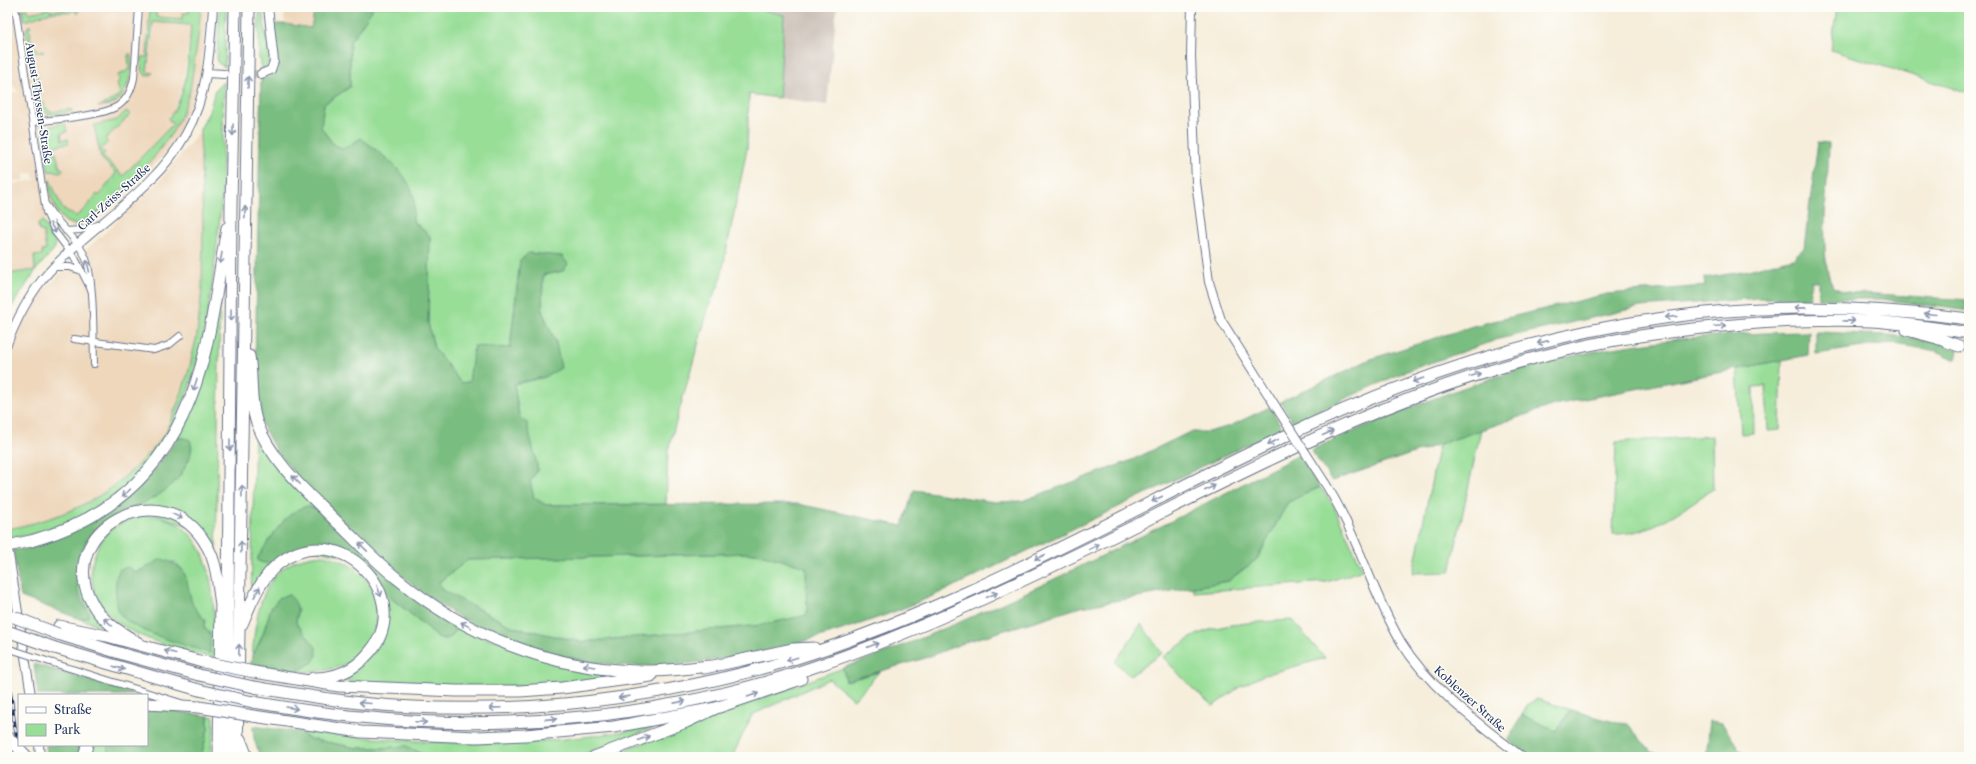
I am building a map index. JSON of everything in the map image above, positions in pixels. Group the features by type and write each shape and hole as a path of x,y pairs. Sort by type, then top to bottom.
{"highway":[{"path":"221,755 230,460 231,206 235,7"},
{"path":"245,757 237,731 240,628 248,7"},
{"path":"7,546 31,541 69,529 110,506 140,479 168,444 186,410 206,347 231,206"},
{"path":"10,616 59,630 126,655 199,675 315,698 393,706 474,708 565,704 608,699 679,688 770,666 887,626 962,594 1318,421 1409,383 1508,350 1574,334 1665,317 1761,309 1866,309 1969,319"},
{"path":"7,632 55,648 199,690 253,702 323,713 402,720 476,722 567,718 645,708 722,693 802,671 931,622 1021,582 1298,446 1361,418 1471,376 1570,349 1653,334 1715,326 1782,321 1872,321 1969,333"},
{"path":"1872,321 1937,338 1959,346"},
{"path":"244,335 250,358 256,421 262,436 272,452 296,481 371,555 419,596 445,613 485,635 539,656 563,662 610,670 638,671 711,666"},
{"path":"221,755 223,501 226,475 230,460"},
{"path":"140,644 107,623 98,613 92,604 85,581 86,561 93,542 106,526 124,514 146,509 164,511 186,521 194,528 208,547 213,560 221,605"},
{"path":"240,628 251,602 265,579 277,564 298,553 317,549 338,552 357,562 369,573 379,590 383,614 378,639 371,652 357,665 342,673 322,677 281,677"},
{"path":"59,630 140,644 199,661 315,683 361,687 456,691 520,691 605,684 711,666 793,648 829,647"},
{"path":"594,757 686,722 716,708 804,678 836,659"},
{"path":"148,704 194,706 361,732 476,737 525,736 606,728 716,708"},
{"path":"7,736 27,757"},
{"path":"84,757 87,746"}],"main road":[{"name":"Carl-Zeiss-Straße","path":"77,244 147,183 181,142 199,105 207,73 213,7"},
{"path":"261,74 271,70 274,61 268,7"},
{"name":"Koblenzer Straße","path":"1192,7 1191,71 1196,182 1209,282 1221,320 1325,483 1348,526 1402,643 1425,674 1462,709 1522,757"},
{"path":"207,73 224,74"},
{"path":"7,344 27,302 54,267 77,244"},
{"path":"7,541 31,694"},
{"path":"38,746 40,757"}],"street":[{"name":"August-Thyssen-Straße","path":"15,7 46,212 51,226 70,251"},
{"path":"33,122 105,111 118,106 126,99 132,87 134,78 139,7"},
{"name":"August-Thyssen-Straße","path":"45,201 53,217 77,244"},
{"path":"66,231 83,229 101,224"},
{"name":"Carl-Zeiss-Straße","path":"77,244 84,254 88,265 91,290 94,364"},
{"name":"Carl-Zeiss-Straße","path":"70,251 91,290"},
{"path":"54,267 70,267 82,271"},
{"path":"74,339 154,350 169,345 180,336"},
{"path":"7,648 194,706"}],"shaded area":[{"path":"7,7 76,7 49,11 49,9 28,13 23,9 24,20 32,17 33,19 38,16 73,10 78,14 78,8 132,10 134,7 150,7 147,57 142,73 152,73 147,72 152,44 153,22 191,25 182,87 173,113 169,118 173,124 123,176 102,156 101,149 105,139 128,116 126,111 117,120 94,125 101,158 116,173 99,196 92,200 78,216 72,215 62,208 51,180 49,182 51,197 58,213 72,225 76,225 102,210 126,187 152,160 172,133 181,116 190,91 201,7 207,7 201,73 196,91 179,133 166,152 129,190 99,216 83,226 73,228 62,221 56,214 40,222 39,231 43,231 46,250 35,270 7,274 7,185 35,180 32,173 24,174 24,180 7,182 7,94 17,92 21,94 10,83 7,85 7,61 10,60 7,41","holes":["130,53 129,79 125,92 110,105 98,107 114,99 120,94 118,75 125,73 129,67","36,77 39,100 45,104 44,106 51,112 72,111 50,114 45,113 38,107 33,80","65,123 61,133 62,140 68,139 68,143 54,145 61,169 63,168 62,172 48,171 42,138 48,128"]},
{"path":"156,7 189,7 189,13 183,19 155,17"},
{"path":"315,7 311,28 286,24 286,21 284,21 285,8"},
{"path":"752,7 837,7 827,105 779,98 784,15"},
{"path":"201,130 203,227 202,288 197,335 189,370 167,429 168,430 131,473 94,499 51,519 9,529 7,517 7,359 17,331 42,291 157,184"}],"green space":[{"path":"76,7 134,7 132,10 78,8 78,14 73,10 70,13 56,12 32,19 32,17 29,18 30,20 24,20 22,9 28,9 29,13 49,9 50,11"},
{"path":"150,7 156,7 156,17 183,19 183,13 189,13 189,7 201,7 190,91 181,116 172,133 152,160 102,210 76,225 66,222 58,213 51,197 50,180 62,208 75,216 84,210 97,194 99,196 116,173 101,158 94,125 117,120 126,111 131,114 105,139 108,142 101,149 105,153 102,156 123,176 173,124 168,119 175,109 184,86 191,25 153,22 147,72 153,73 146,76 141,69 142,57 147,57"},
{"path":"220,7 226,7 225,67 218,63 217,57"},
{"path":"259,7 262,7 269,58 269,62 265,68 261,69 261,60 259,59"},
{"path":"315,7 371,7 372,10 350,42 350,87 324,104 321,127 333,144 343,149 361,138 386,157 401,172 407,181 414,199 413,221 430,236 428,323 434,348 461,383 469,382 474,346 510,348 520,261 528,253 562,256 568,264 563,271 543,275 542,311 556,343 561,368 545,377 514,384 519,417 527,423 538,469 530,482 534,498 546,505 798,504 902,526 914,490 995,502 1022,501 1132,460 1190,432 1208,432 1230,426 1270,407 1282,428 944,591 912,605 810,640 774,649 703,662 641,666 583,661 526,646 499,636 448,610 422,592 386,561 300,479 277,451 268,436 259,414 255,370 261,79 271,77 279,69 273,24 286,24 311,28","holes":["757,553 806,567 807,615 762,625 582,642 513,627 442,590 439,582 468,560"]},
{"path":"371,7 752,7 784,15 779,98 749,94 747,149 720,282 709,306 668,450 666,504 546,505 534,498 514,384 545,377 556,343 542,311 543,275 563,271 520,261 510,348 469,382 461,383 434,348 428,323 430,236 413,221 343,149 333,144 321,127 324,104 350,87 350,42 372,10"},
{"path":"1837,7 1969,7 1969,93 1831,50"},
{"path":"28,26 31,26 29,29 32,42 30,43 33,45 31,47 33,49 35,47 39,51 44,52 35,52 33,54 34,63 31,63 26,30"},
{"path":"130,53 132,65 131,72 124,93 116,102 98,107 114,99 120,94 117,84 119,81 118,75 125,72 129,68 128,55"},
{"path":"38,76 36,80 39,100 45,104 44,106 51,112 71,109 72,111 53,115 48,114 40,107 34,86 34,78"},
{"path":"224,81 222,199 212,287 202,345 188,391 171,429 145,466 120,492 72,523 30,535 10,538 9,529 35,523 58,515 99,496 134,469 168,430 167,429 189,370 197,335 202,288 203,227 200,129 209,112 215,90"},
{"path":"65,123 67,132 61,133 62,140 68,139 69,143 54,146 60,168 63,169 62,172 48,171 43,134 51,126"},
{"path":"1818,142 1829,143 1825,238 1828,274 1833,287 1845,292 1969,300 1969,311 1882,299 1818,299 1818,281 1811,281 1810,299 1760,298 1640,307 1499,339 1407,371 1293,422 1280,402 1371,359 1473,326 1607,294 1705,286 1704,278 1741,272 1793,258 1804,248"},
{"path":"43,221 55,242 55,248 36,270 7,314 7,274 35,270 34,256 42,255 42,251 46,250 43,231 39,231 38,224"},
{"path":"220,296 216,561 201,531 136,507 130,509 138,505 189,460 192,447 185,438 177,438"},
{"path":"1809,332 1808,355 1554,405 1332,481 1311,450 1433,399 1527,367 1559,359 1590,352 1652,342 1714,336"},
{"path":"1816,332 1888,335 1935,341 1958,350 1956,360 1937,351 1889,343 1816,354"},
{"path":"1782,360 1780,430 1768,431 1766,386 1753,387 1754,433 1741,434 1737,369"},
{"path":"255,426 318,510 270,564 251,598"},
{"path":"1481,429 1450,572 1413,573 1439,444"},
{"path":"1712,436 1713,489 1678,512 1654,525 1641,530 1613,534 1616,442"},
{"path":"177,438 185,438 190,440 191,446 190,458 179,477 168,488 156,496 103,524 88,537 86,541 83,548 77,584 79,596 89,613 88,617 80,619 21,597 13,550 33,548 33,546 76,529 115,506 133,492 149,476 164,458"},
{"path":"1299,455 1320,487 1288,502 1257,559 1228,581 1081,607 969,641 922,659 846,681 843,668 960,622 1017,596 1131,541"},
{"path":"1320,487 1332,503 1363,570 1327,582 1194,592 1193,587 1228,581 1257,559 1288,502"},
{"path":"308,506 318,510 453,621 455,631 450,638 443,639 435,636 427,627 382,591 360,559 318,551 298,549 288,553 274,562 264,563 258,561 258,557 279,526 292,513"},
{"path":"145,515 169,520 186,530 198,545 206,563 211,584 215,648 214,658 178,649 140,635 122,625 108,613 97,599 91,572 93,560 102,539 113,528 120,524","holes":["175,562 183,570 192,605 205,620 204,627 210,634 210,653 147,632 121,615 135,572 150,565"]},
{"path":"102,525 81,571 108,628 80,619 85,619 89,613 77,588 75,577 85,541"},
{"path":"757,553 806,567 808,615 762,625 582,642 513,627 441,590 439,582 468,560"},
{"path":"323,555 349,564 368,581 374,592 377,604 377,617 372,636 366,647 358,657 341,666 319,671 296,672 313,662 302,630 296,623 298,610 271,608 263,634 252,658 256,622 266,589 275,576 287,565 303,558"},
{"path":"161,559 177,565 185,575 192,603 205,620 204,627 210,634 210,653 176,643 148,632 126,620 120,614 117,604 116,578 120,569 128,567 135,572 142,570"},
{"path":"382,591 427,627 435,636 453,621 482,637 633,674 565,684 499,687 342,681 334,679 372,654"},
{"path":"288,594 297,607 296,623 316,647 317,655 313,662 296,672 250,664 263,634 271,608 279,598"},
{"path":"1292,620 1325,658 1264,675 1241,686 1213,706 1192,688 1163,657 1194,636 1216,628 1249,623"},
{"path":"1141,624 1162,653 1130,676 1115,662"},
{"path":"34,664 133,693 133,694 38,694"},
{"path":"843,668 846,681 879,672 854,700 829,679 752,715 732,757 605,757"},
{"path":"1537,699 1571,710 1556,731 1522,715 1528,704"},
{"path":"148,710 168,710 208,716 208,729 201,757 110,757 107,755 108,746 148,746"},
{"path":"1571,710 1610,721 1627,723 1651,752 1668,757 1529,757 1508,740 1522,715 1556,731"},
{"path":"208,716 214,717 214,731 210,757 201,757 208,729"},
{"path":"1710,721 1722,723 1739,749 1747,756 1761,757 1706,757"},
{"path":"661,725 576,757 429,757 406,746 357,748 310,739 299,732 423,741 497,743 579,737"},
{"path":"253,726 299,732 310,739 357,748 406,746 429,757 260,757 254,739"},
{"path":"46,746 82,746 79,757 47,757"},
{"path":"93,746 108,746 107,754 110,757 89,757"}],"tunnel":[{"path":"230,74 261,74"}],"railway":[{"path":"7,667 18,742"},
{"path":"19,746 21,757"}]}
